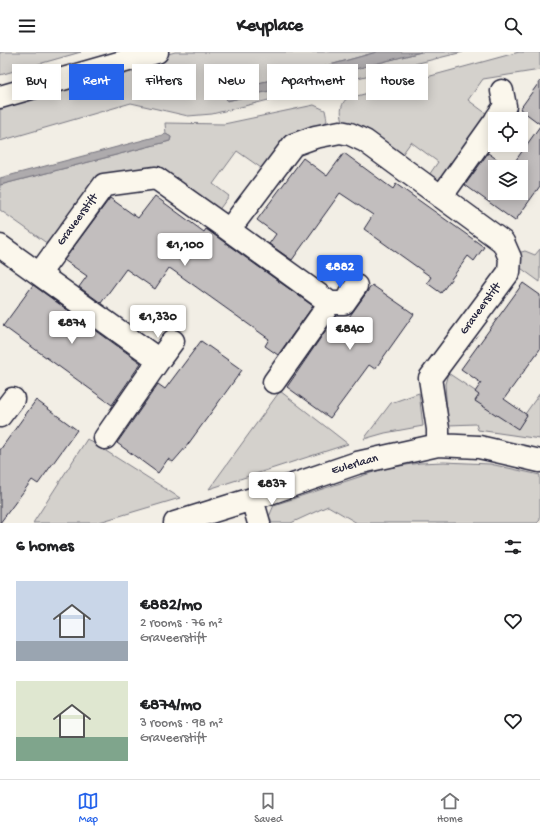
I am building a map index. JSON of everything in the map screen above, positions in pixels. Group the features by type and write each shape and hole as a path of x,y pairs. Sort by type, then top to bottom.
{"main road":[{"path":"0,97 157,52"},
{"path":"501,112 505,106 502,91"},
{"path":"441,197 488,131"},
{"name":"Graveerstift","path":"229,230 293,145 316,137 340,132 350,134 365,141 503,242 510,258 509,272 430,378 438,429 438,445"},
{"name":"Graveerstift","path":"39,274 104,184 156,178 330,303"},
{"path":"0,246 159,360"},
{"path":"274,382 330,303 344,303 356,286"},
{"path":"105,438 173,341"},
{"path":"0,416 13,398"},
{"name":"Eulerlaan","path":"175,523 252,499 357,463 438,445 479,447 540,460"},
{"path":"252,499 259,523"}],"shaded area":[{"path":"0,52 81,52 39,64 12,64 12,72 0,75"},
{"path":"175,52 377,52 334,64 267,64 267,81 259,83 259,64 204,64 204,100 259,100 259,93 267,91 267,100 269,100 212,114 188,116 131,103 0,141 0,103 12,100 61,100 61,85 69,83 69,100 124,100 124,67 132,65 132,100 196,100 196,64 134,64"},
{"path":"377,52 421,52 375,64 366,64 366,66 358,68 358,64 334,64"},
{"path":"421,52 463,52 414,64 375,64"},
{"path":"519,52 540,52 540,70 483,79 468,100 487,114 441,181 429,175 438,162 411,142 401,156 344,123 341,110 345,100 358,100 358,96 366,94 366,100 428,100 428,77"},
{"path":"366,66 366,76 358,78 358,68"},
{"path":"267,81 267,91 259,93 259,83"},
{"path":"314,105 325,110 327,120 323,128 264,170 237,151 213,184 229,196 218,211 124,172 48,244 0,210 0,185 170,141 171,137 166,134 165,123 224,124"},
{"path":"166,134 171,137 170,141 0,185 0,178"},
{"path":"540,249 540,282 518,266 518,253 525,251 535,255"},
{"path":"448,373 520,421 540,393 540,439 478,430 476,424 448,425 445,384"},
{"path":"280,391 348,444 209,489"},
{"path":"419,393 423,426 385,433 364,439 391,403"},
{"path":"87,439 180,498 96,523 33,523"},
{"path":"444,462 490,464 540,475 540,520 537,523 357,523 328,506 291,523 270,523 268,519 274,505 386,468 420,463"}],"building":[{"path":"540,81 540,124 528,115 528,112 524,112 520,109"},
{"path":"540,126 540,186 515,221 465,185 488,153 498,160 488,160 488,200 528,200 528,160 516,160 522,152 528,152 528,143"},
{"path":"344,153 393,189 396,184 484,247 474,261 468,256 441,293 427,283 431,277 364,229 373,215 340,193 292,260 269,244 276,234 257,220 303,158 327,176"},
{"path":"155,196 204,232 206,229 313,306 278,355 265,346 269,339 169,268 155,289 126,269 101,303 79,287 87,276 64,260 110,198 138,218"},
{"path":"523,283 540,295 540,349 504,399 527,415 518,429 475,401 479,395 475,392 481,383 461,369"},
{"path":"33,285 141,363 112,405 3,326"},
{"path":"372,285 414,314 375,369 369,365 330,418 287,387 328,327 337,334"},
{"path":"201,341 242,370 186,447 173,462 168,459 158,473 117,443 158,384 165,389"},
{"path":"36,400 77,430 38,484 32,480 0,523 0,450"}]}
